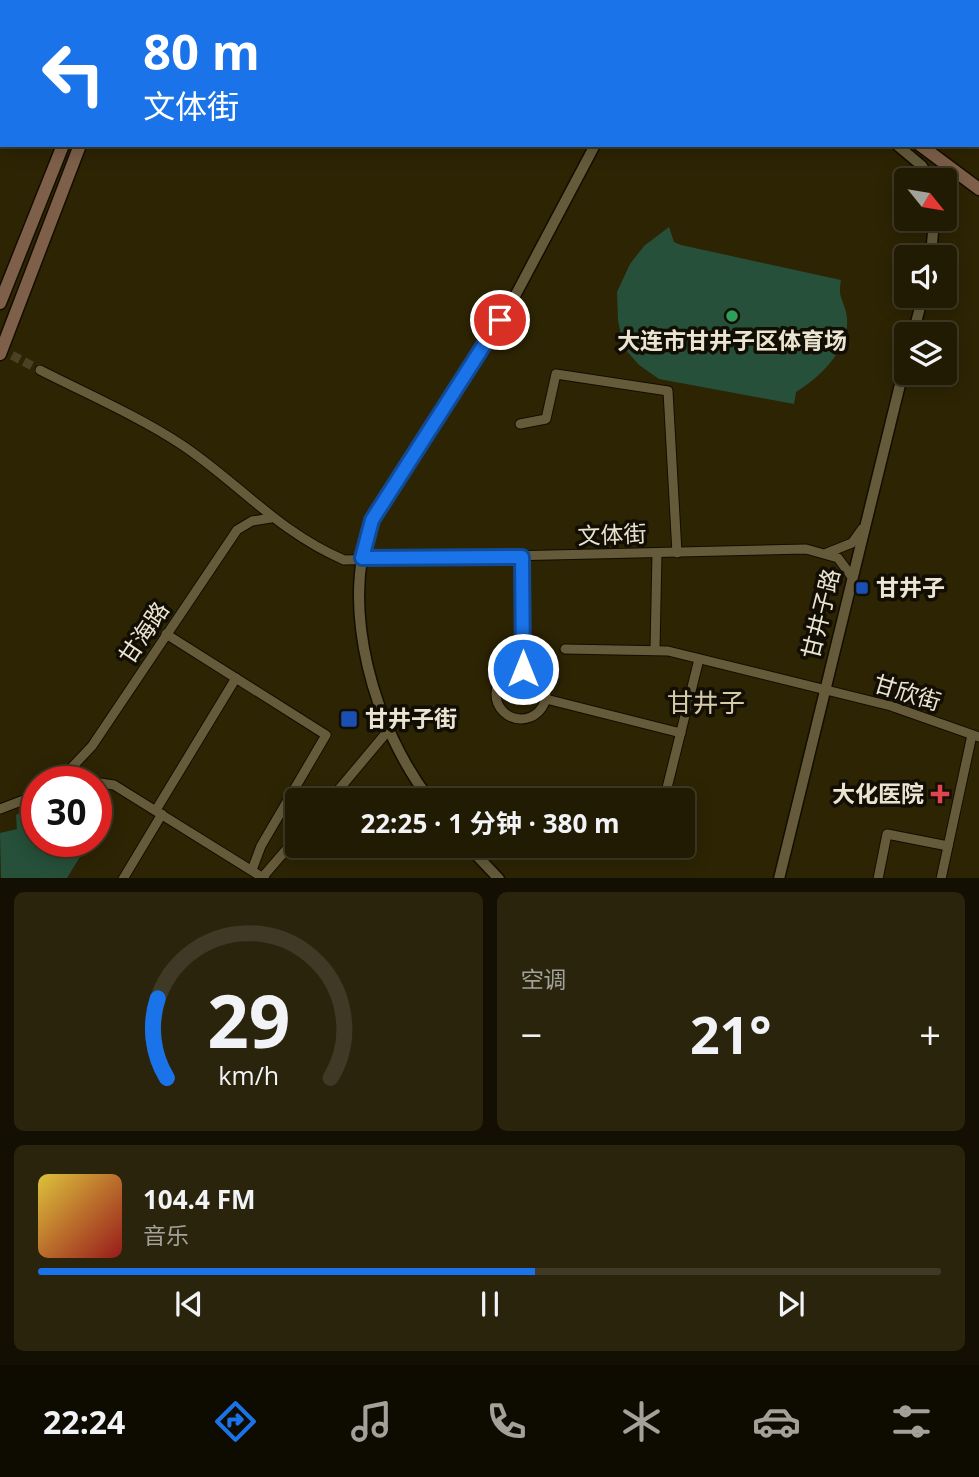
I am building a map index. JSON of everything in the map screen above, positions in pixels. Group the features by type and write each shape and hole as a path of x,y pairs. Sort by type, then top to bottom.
{"main road":[{"path":"0,303 62,147"},
{"path":"0,354 79,147"},
{"path":"938,151 979,189"}],"street":[{"path":"421,788 400,758 387,732 368,664 362,623 362,558 372,520 514,298 594,147"},
{"path":"899,147 923,168"},
{"name":"文体街","path":"40,370 182,445 271,518 322,550 344,560 806,549 827,553"},
{"path":"520,424 546,419 556,374 668,391 677,553"},
{"name":"甘井子路","path":"779,878 900,385"},
{"name":"甘海路","path":"74,766 92,746 237,530 252,521 271,518"},
{"path":"827,553 836,552 852,543 866,522"},
{"path":"655,649 657,553"},
{"path":"827,553 846,566 852,577"},
{"path":"522,557 523,669"},
{"path":"166,634 326,735 261,846 252,870"},
{"name":"甘欣街","path":"565,649 655,649 891,706 976,736"},
{"path":"667,788 699,659"},
{"path":"523,669 538,675 546,690 546,699 543,707 530,718 513,718 501,708 496,693 502,678 508,673 523,669"},
{"path":"124,878 236,678"},
{"path":"546,699 681,733"},
{"path":"340,788 387,732"},
{"path":"941,878 976,736"},
{"path":"112,785 263,878 285,852"},
{"path":"0,809 21,801"},
{"path":"878,878 887,834 948,846"},
{"path":"480,858 499,878"}],"green space":[{"name":"大连市甘井子区体育场","path":"669,227 674,242 681,245 841,280 840,294 847,324 845,336 825,369 796,392 794,404 659,379 639,365 623,347 617,292 630,264 644,246"},
{"path":"21,812 21,857 80,857 67,878 1,878 0,833 17,829 16,815"}],"tunnel":[{"path":"0,349 40,370"}],"place":[{"name":"大连市甘井子区体育场","path":"732,316"},
{"name":"甘井子","path":"862,588"},
{"name":"甘井子街","path":"349,719"},
{"name":"大化医院","path":"940,794"}],"district":[{"name":"甘井子","path":"706,703"}],"route":[{"path":"500,320 372,520 364,540 362,558 522,557 523,669"}]}
